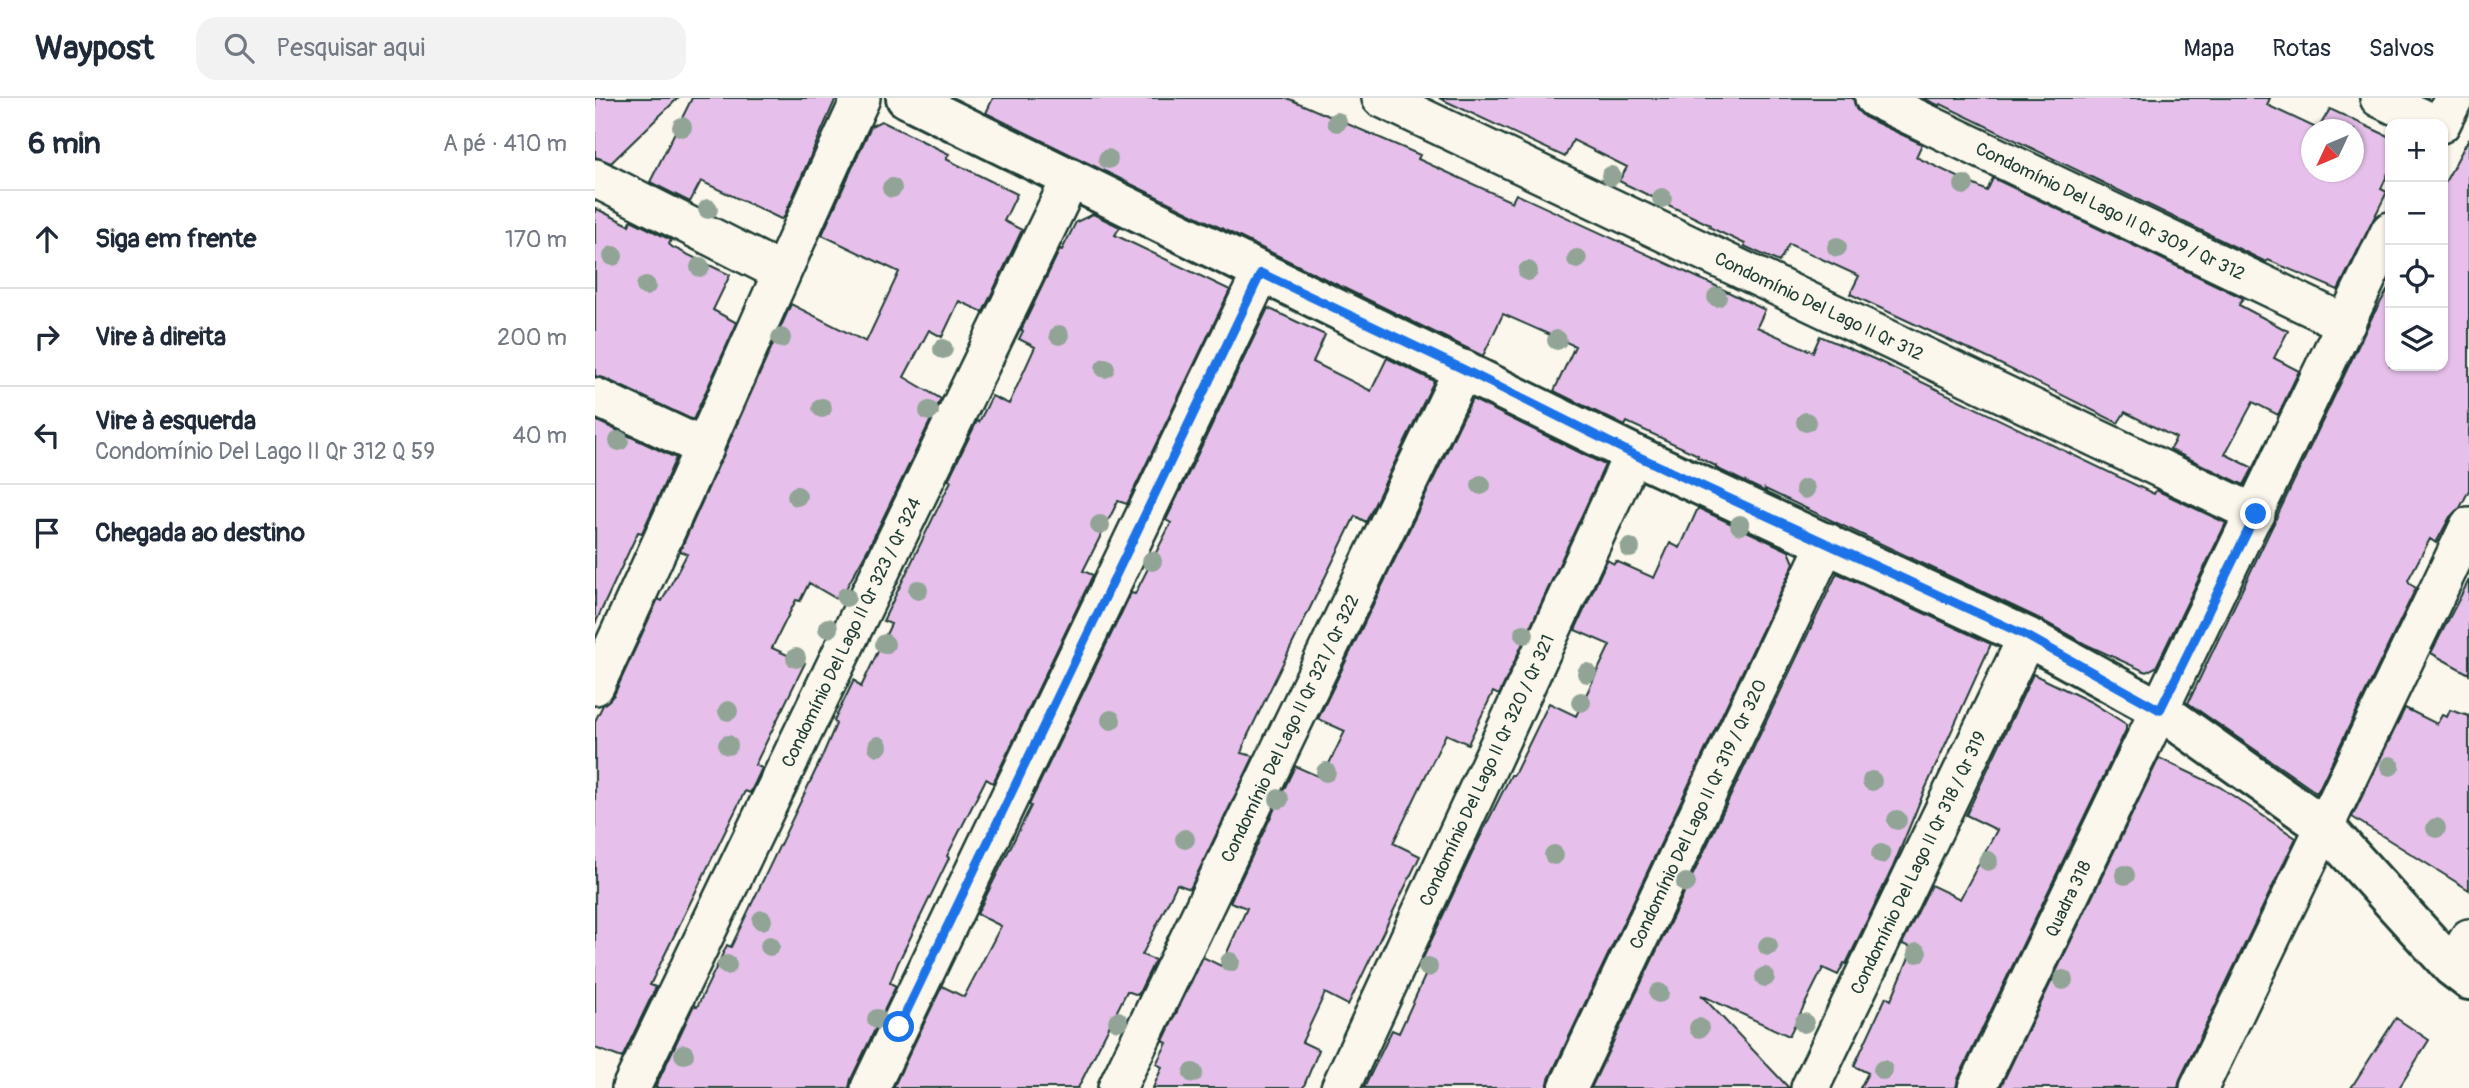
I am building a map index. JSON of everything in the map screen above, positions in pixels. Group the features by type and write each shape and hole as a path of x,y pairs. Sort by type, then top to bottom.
{"street":[{"path":"595,686 606,633 705,449 781,272 861,98"},
{"path":"907,98 1633,454 2027,636 2160,710 2325,827 2463,962"},
{"name":"Condomínio Del Lago II Qr 312","path":"1381,98 2256,514"},
{"name":"Condomínio Del Lago II Qr 309 / Qr 312","path":"1874,98 2346,324"},
{"path":"2379,98 2423,119"},
{"path":"2443,119 2453,98"},
{"path":"595,178 781,272"},
{"name":"Condomínio Del Lago II Qr 323 / Qr 324","path":"631,1088 1071,178"},
{"name":"Quadra 318","path":"1977,1088 2385,242"},
{"path":"870,1088 1261,273"},
{"name":"Condomínio Del Lago II Qr 321 / Qr 322","path":"1117,1088 1463,369"},
{"path":"595,397 705,449"},
{"name":"Condomínio Del Lago II Qr 320 / Qr 321","path":"1340,1088 1633,454"},
{"path":"2199,1088 2469,526"},
{"name":"Condomínio Del Lago II Qr 319 / Qr 320","path":"1568,1088 1827,542"},
{"name":"Condomínio Del Lago II Qr 318 / Qr 319","path":"1810,1088 2027,636"}],"building":[{"path":"595,98 678,98 611,163 595,157"},
{"path":"692,98 836,98 784,217 781,219 701,181 690,202 650,182"},
{"path":"993,98 1287,98 1420,155 1418,159 1512,202 1516,194 1716,286 1765,310 1757,327 1813,352 1820,336 1874,359 2154,494 2156,490 2226,523 2156,667 2146,672 2085,644 2036,617 1716,468 1697,457 1698,455 1627,422 1625,426 1554,391 1575,346 1503,314 1483,356 986,113"},
{"path":"1439,98 1853,98 1856,109 1864,117 1922,144 1916,157 1987,191 1993,178 2243,298 2239,305 2288,331 2274,358 2299,371 2278,415 2253,402 2225,454 2253,468 2244,485 2170,449 2176,438 2125,412 2118,423 1850,294 1859,276 1789,244 1779,262 1619,181 1627,167 1573,140 1565,157"},
{"path":"1923,98 2270,98 2267,105 2301,121 2301,182 2364,182 2364,125 2385,135 2385,180 2381,189 2385,191 2385,196 2338,290 2268,260 2266,262 1941,104 1940,106"},
{"path":"2330,109 2351,119 2324,119"},
{"path":"881,121 949,154 946,159 1017,194 1004,221 1022,230 983,312 959,301 942,337 929,330 904,377 941,399 869,547 843,594 840,593 837,599 809,583 800,601 796,600 772,648 805,663 755,765 762,768 755,783 750,793 745,791 650,985 656,987 622,1058 595,1048 595,721 603,705 614,695 658,599 662,601 687,554 680,551 791,304 866,342 899,272 822,235 871,126"},
{"path":"2469,138 2469,490 2436,543 2430,539 2408,580 2416,588 2317,793 2188,703 2385,295 2385,371 2448,371 2448,177"},
{"path":"595,208 629,225 631,220 671,240 669,244 672,247 730,275 713,310 737,323 693,420 595,376"},
{"path":"1093,214 1120,227 1115,235 1230,290 1127,504 1118,501 1083,571 1093,575 993,783 986,779 947,856 949,858 890,983 896,986 849,1088 655,1088 694,1005 697,1007 727,945 731,947 821,759 836,724 834,721 854,680 861,687 891,624 883,621 977,421 979,422 992,396 1009,404 1035,347 1019,339 1023,331 1021,330 1060,249 1062,250 1076,222"},
{"path":"1268,308 1325,335 1313,362 1371,391 1387,358 1434,381 1366,522 1355,516 1248,735 1241,753 1254,756 1190,889 1177,884 1142,955 1155,960 1138,995 1127,991 1078,1088 893,1088 942,986 964,997 1001,926 977,914 1131,593 1135,594 1171,523 1166,520"},
{"path":"1472,399 1605,465 1499,695 1493,692 1468,744 1446,734 1393,843 1420,856 1348,1005 1325,993 1302,1042 1319,1050 1303,1088 1153,1088 1162,1067 1156,1064 1167,1043 1163,1041 1203,957 1221,966 1247,908 1230,902 1295,766 1322,778 1345,731 1318,719"},
{"path":"595,420 676,458 642,533 638,532 595,624"},
{"path":"1698,508 1789,551 1794,563 1547,1088 1364,1088 1392,1030 1399,1033 1430,965 1423,958 1476,845 1549,703 1576,716 1610,645 1575,630 1607,560 1614,564 1616,561 1654,578 1670,543 1680,548"},
{"path":"1837,573 1991,644 1893,867 1846,964 1844,963 1838,975 1823,968 1789,1036 1701,995 1789,1088 1591,1088"},
{"path":"2469,580 2469,674 2431,653"},
{"path":"2033,674 2091,702 2126,724 2126,730 1956,1088 1860,1088 1868,1073 1854,1066 1886,997 1891,1000 1913,948 1902,944 1931,885 1960,899 1997,830 1966,815"},
{"path":"2405,708 2437,724 2442,715 2447,717 2450,710 2469,716 2469,890 2352,817"},
{"path":"2159,758 2220,787 2296,838 2178,1088 2000,1088"},
{"path":"2396,1018 2429,1040 2399,1088 2351,1088"}],"route":[{"path":"899,1027 1261,273 1633,454 2027,636 2160,710 2256,514"}]}
